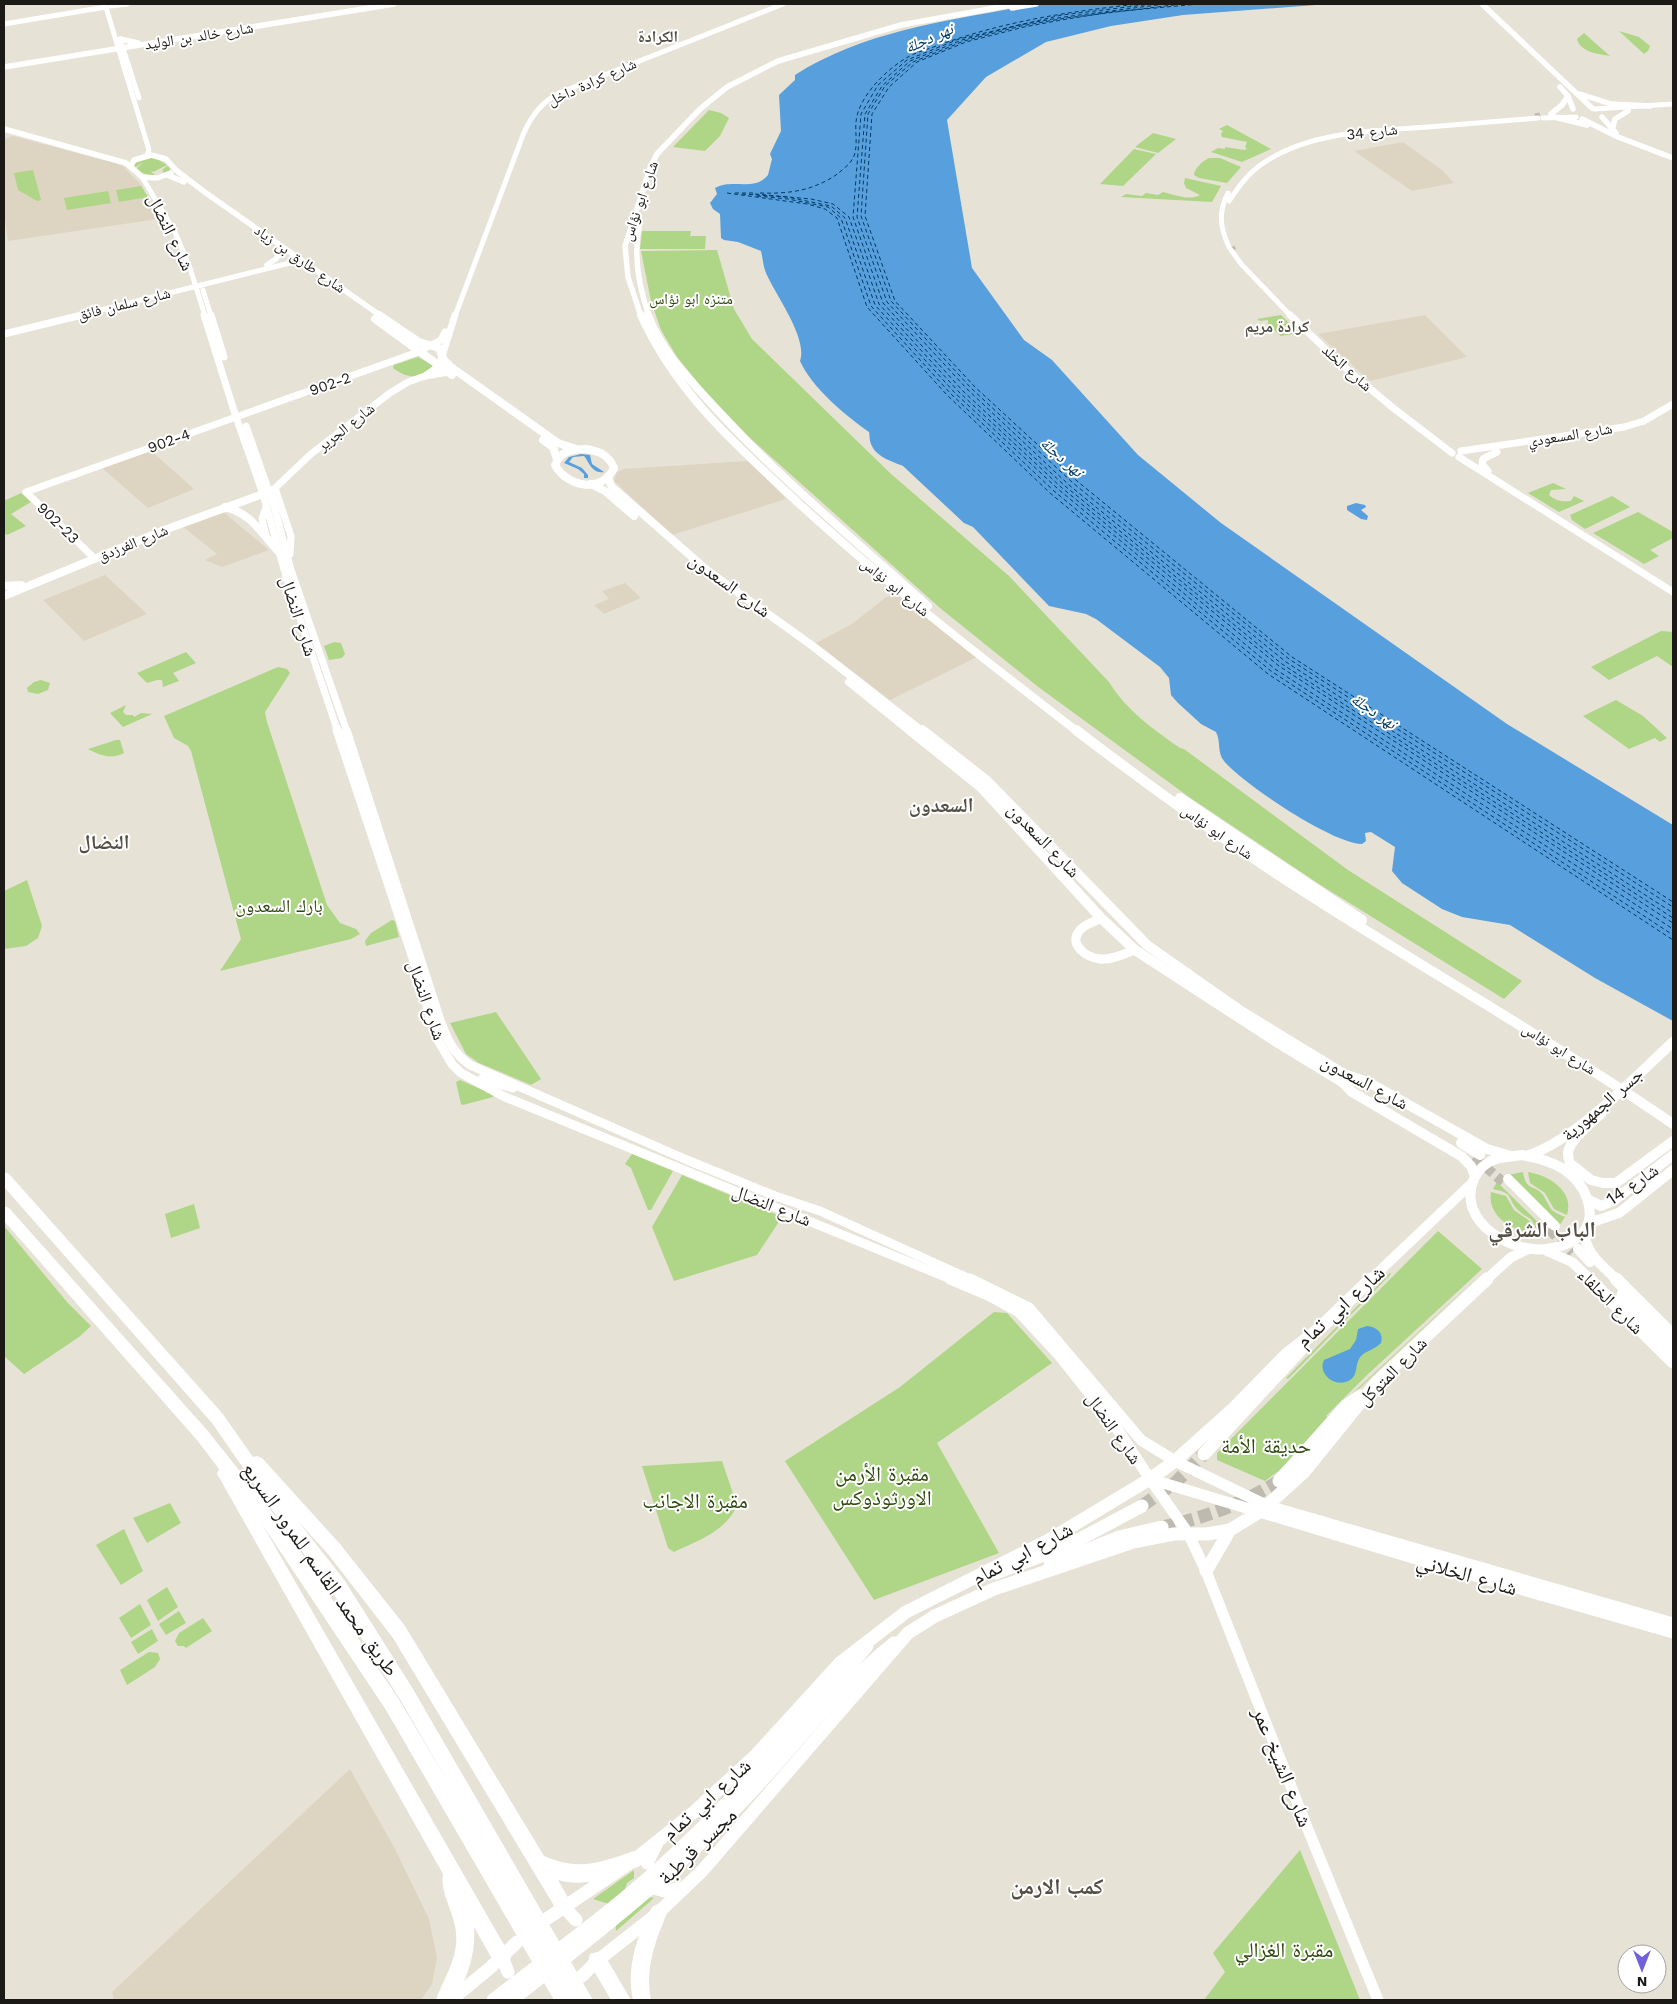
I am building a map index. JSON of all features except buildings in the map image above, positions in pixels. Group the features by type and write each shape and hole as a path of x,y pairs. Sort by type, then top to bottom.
{"highway":[{"name":"طريق محمد القاسم للمرور السريع","path":"4,1178 217,1418 292,1525 339,1587 407,1695 584,2000"},
{"name":"طريق محمد القاسم للمرور السريع","path":"4,1212 202,1435 278,1532 392,1704 564,2000"},
{"path":"217,1418 334,1549 399,1632 537,1862 571,1914"},
{"path":"202,1435 505,1965"},
{"path":"537,1862 566,1873 580,1875 641,1861"},
{"path":"445,2000 461,1966 466,1941 462,1917 452,1890 450,1870"},
{"path":"642,2000 638,1979 640,1956 658,1913"},
{"path":"597,1960 622,2000"}],"main road":[{"path":"4,24 108,5 128,4"},
{"name":"شارع خالد بن الوليد","path":"142,44 379,4"},
{"name":"شارع خالد بن الوليد","path":"142,44 394,4"},
{"name":"شارع كرادة داخل","path":"429,346 442,339 527,116 534,107 556,92 778,4"},
{"name":"شارع كرادة داخل","path":"442,354 520,143 531,116 536,109 559,93 783,4"},
{"name":"شارع ابو نؤاس","path":"1018,4 901,25 778,61 734,85 708,102 657,154 646,180 624,246 624,256 631,286 646,328 669,368 709,416 794,499 878,574 1059,718 1237,846 1336,911 1613,1082 1673,1124"},
{"name":"شارع ابو نؤاس","path":"1036,4 906,27 784,63 734,85 668,147 658,162 637,231 636,255 640,280 652,327 688,380 746,441 934,612 1007,670 1174,794 1380,932 1598,1066 1673,1116"},
{"path":"1481,4 1570,93 1604,102 1650,106"},
{"path":"1481,4 1551,79 1603,116 1612,130 1673,156"},
{"path":"108,5 149,150 147,155"},
{"path":"98,51 118,39 142,44"},
{"path":"4,66 121,49 142,44"},
{"path":"121,49 157,156 147,155 132,163"},
{"path":"1570,93 1572,110 1579,118 1602,130"},
{"path":"1552,116 1562,106 1570,93"},
{"path":"1572,110 1582,107 1673,106"},
{"path":"1579,118 1592,120 1628,111 1673,106"},
{"name":"شارع 34","path":"1552,116 1572,110"},
{"path":"1612,130 1615,119 1628,111"},
{"path":"1552,116 1580,122 1673,156"},
{"name":"شارع 34","path":"1223,225 1221,211 1225,198 1232,185 1245,172 1280,150 1324,136 1371,129 1552,116 1579,118"},
{"name":"شارع 34","path":"1223,225 1228,202 1241,182 1260,165 1282,153 1315,141 1365,132 1539,117"},
{"path":"4,127 132,163 142,177 160,177 167,175 175,168"},
{"name":"شارع طارق بن زياد","path":"157,156 166,159 206,193 418,352"},
{"name":"شارع طارق بن زياد","path":"167,175 189,185 281,251 296,259 419,342 429,346"},
{"name":"شارع النضال","path":"142,177 175,232 198,284"},
{"name":"شارع النضال","path":"160,177 154,182 154,185 186,244 239,416 267,490 288,559 368,794 452,1052 470,1065 524,1090 775,1196 832,1216 1029,1308 1140,1440 1175,1461"},
{"name":"شارع الخلد","path":"1223,225 1231,248 1244,267 1283,308 1342,364 1392,407 1460,454 1673,592"},
{"path":"267,265 281,251"},
{"path":"624,256 636,255"},
{"path":"624,256 629,260 640,280 631,286"},
{"name":"شارع سلمان فائق","path":"198,284 296,259"},
{"name":"شارع سلمان فائق","path":"4,332 296,259"},
{"path":"429,346 439,348 448,364 558,443 576,449"},
{"name":"902-2","path":"239,416 418,352 429,346"},
{"path":"418,352 551,445 555,450 557,459 556,468 563,478 575,483 591,484 608,478 614,468 608,457 593,449 567,451 557,459"},
{"path":"439,366 442,354"},
{"name":"شارع الجرير","path":"267,490 384,398 439,366"},
{"name":"شارع الجرير","path":"424,376 448,372"},
{"name":"شارع المسعودي","path":"1460,454 1630,426 1644,421 1673,404"},
{"name":"شارع المسعودي","path":"1460,454 1497,452 1625,432 1647,424 1673,409"},
{"name":"902-4","path":"26,492 239,416"},
{"path":"736,444 746,441"},
{"path":"1488,471 1482,464 1483,459 1497,452"},
{"name":"شارع الخلد","path":"1460,454 1673,587"},
{"name":"شارع السعدون","path":"608,478 612,487 708,571 810,644 987,781 1147,945 1346,1080 1352,1092 1461,1156 1470,1164 1473,1180"},
{"name":"شارع السعدون","path":"591,484 605,491 683,560 808,649 981,787 1101,918 1135,950 1278,1043 1346,1080 1370,1082 1465,1138 1487,1149 1511,1156"},
{"path":"267,490 284,516 291,536 291,553 288,559"},
{"name":"شارع النضال","path":"267,490 266,507 278,551 420,979 432,1023 450,1060 465,1075 506,1097 990,1296 1019,1312 1060,1356 1116,1427 1188,1533"},
{"name":"شارع الفرزدق","path":"4,596 267,490"},
{"name":"شارع الفرزدق","path":"4,588 21,585 216,503 267,490"},
{"name":"902-23","path":"26,492 91,555"},
{"path":"794,499 808,504 824,518 829,517"},
{"path":"224,507 238,509 247,514 278,551"},
{"path":"266,507 262,520 266,536"},
{"path":"276,517 284,516"},
{"path":"878,574 888,570"},
{"path":"1076,889 1084,889 1087,884"},
{"path":"1135,950 1106,959 1099,959 1080,950 1076,939 1077,934 1080,929 1101,918 1107,918 1147,945"},
{"name":"جسر الجمهورية","path":"1575,1178 1568,1159 1568,1149 1576,1132 1673,1042"},
{"name":"جسر الجمهورية","path":"1525,1155 1553,1145 1576,1132 1673,1049"},
{"path":"465,1075 506,1088 524,1090"},
{"path":"1346,1080 1477,1156"},
{"path":"506,1097 523,1096 538,1102 563,1107"},
{"path":"596,1133 602,1124"},
{"path":"1568,1159 1588,1179 1599,1183 1616,1183 1673,1141"},
{"path":"1525,1155 1555,1164 1575,1178 1589,1200 1591,1214 1586,1227 1565,1245 1543,1250 1528,1249 1501,1240 1483,1226 1473,1211 1470,1202 1473,1180 1492,1162 1511,1156 1525,1155"},
{"name":"شارع 14","path":"1589,1200 1601,1206 1613,1201 1673,1155"},
{"name":"شارع 14","path":"1586,1227 1619,1213 1673,1170"},
{"name":"شارع ابي تمام","path":"641,1861 658,1842 702,1806 741,1769 840,1663 884,1629 918,1605 1055,1537 1150,1479 1175,1461 1234,1408 1287,1354 1319,1329 1473,1180"},
{"path":"1506,1181 1552,1227"},
{"path":"791,1213 799,1210 824,1217 832,1216"},
{"name":"شارع الخلفاء","path":"1586,1227 1585,1242 1589,1252 1673,1336"},
{"name":"شارع المتوكل","path":"1230,1530 1265,1508 1304,1472 1376,1383 1510,1258 1528,1249"},
{"name":"شارع الخلفاء","path":"1543,1250 1556,1253 1572,1262 1673,1362"},
{"path":"1673,1346 1575,1251 1673,1355"},
{"path":"1204,1454 1319,1329"},
{"path":"1279,1481 1346,1406 1376,1383"},
{"path":"1175,1461 1265,1508"},
{"path":"1150,1479 1265,1508"},
{"path":"955,1588 1056,1551 1142,1506"},
{"name":"شارع الخلاني","path":"1265,1508 1673,1623"},
{"name":"شارع الخلاني","path":"1265,1508 1426,1562 1673,1633"},
{"path":"994,1589 1101,1544 1162,1526"},
{"path":"1206,1572 1230,1530"},
{"name":"شارع ابي تمام","path":"582,1976 597,1960 658,1913 720,1851 824,1727 908,1633 935,1616 994,1589 1133,1542 1161,1536 1188,1533 1207,1534 1230,1530"},
{"name":"شارع الشيخ عمر","path":"1188,1533 1206,1572 1378,2000"},
{"name":"مجسر قرطبة","path":"493,2000 694,1843 884,1629"},
{"name":"مجسر قرطبة","path":"520,1999 623,1913 694,1843 771,1772 856,1677 883,1651 908,1633"},
{"path":"548,1918 571,1914 641,1861"},
{"path":"657,1888 665,1891 684,1888"},
{"path":"451,2000 505,1965 517,1942"},
{"path":"590,1943 597,1960"}],"shaded area":[{"path":"13,136 122,165 142,186 158,219 8,241 4,211 4,139"},
{"path":"1403,142 1442,170 1454,183 1412,191 1354,151"},
{"path":"1425,315 1467,357 1370,381 1318,334"},
{"path":"150,450 194,489 148,508 101,467"},
{"path":"747,461 786,499 672,535 614,481 616,473 624,469"},
{"path":"221,510 269,550 222,567 205,560 217,554 182,526"},
{"path":"105,575 147,614 84,641 43,600"},
{"path":"625,583 641,598 604,614 594,605 609,599 602,591"},
{"path":"897,592 977,657 890,700 816,643 852,624 885,598"},
{"path":"350,1769 395,1849 429,1919 437,1958 432,1984 421,2000 114,2000 112,1992"}],"green space":[{"path":"1619,31 1639,37 1650,46 1648,51 1644,54"},
{"path":"1584,33 1610,56 1590,52 1582,47 1577,39"},
{"path":"709,110 721,113 729,118 720,136 705,151 673,147"},
{"path":"1227,125 1271,149 1242,162 1211,152 1218,148 1225,149 1225,147 1245,150 1247,148 1245,147 1247,142 1222,137 1223,131 1219,129"},
{"path":"1153,133 1176,139 1158,153 1135,147"},
{"path":"1134,149 1156,154 1123,186 1100,184"},
{"path":"154,157 167,165 151,172 155,175 144,174 137,168 143,162 136,167 134,166 134,163"},
{"path":"1210,158 1220,158 1241,167 1227,183 1199,178 1194,175 1200,165"},
{"path":"167,166 170,168 169,171 164,173 162,170"},
{"path":"33,170 41,200 37,201 18,190 14,173"},
{"path":"1185,178 1221,186 1212,202 1121,197 1126,194 1142,196 1146,193 1158,195 1163,192 1187,197 1200,195 1186,188"},
{"path":"141,186 148,197 119,202 116,190"},
{"path":"108,191 111,203 67,210 64,198"},
{"path":"642,231 691,231 690,236 706,236 705,249 640,249"},
{"name":"متنزه ابو نؤاس","path":"717,250 734,309 752,339 890,473 1009,576 1109,682 1132,711 1160,734 1184,749 1348,870 1522,981 1504,999 1319,884 1189,797 1037,686 940,608 750,438 704,390 677,357 661,330 651,301 641,251"},
{"path":"1281,315 1299,333 1281,336 1268,325 1268,320 1260,321 1257,319"},
{"path":"418,357 434,366 419,376 409,376 393,368 394,365"},
{"path":"1553,483 1566,489 1551,490 1549,495 1554,499 1571,501 1574,496 1584,501 1559,512 1528,493"},
{"path":"21,493 31,502 11,514 26,526 7,535 4,532 4,498 6,500"},
{"path":"1612,496 1630,507 1585,529 1572,520 1570,515"},
{"path":"1638,512 1673,532 1673,538 1650,550 1659,556 1644,564 1593,533"},
{"path":"1661,631 1673,632 1673,667 1657,656 1609,680 1591,667"},
{"path":"334,642 341,643 345,654 342,658 329,660 324,646"},
{"path":"186,652 196,663 173,673 179,681 163,687 162,680 147,683 137,673"},
{"name":"بارك السعدون","path":"278,667 287,669 290,673 265,712 267,722 327,905 340,923 356,929 360,934 351,939 220,971 241,939 191,751 188,746 174,738 164,716"},
{"path":"41,680 50,683 48,690 38,694 28,692 27,688 34,682"},
{"path":"1616,700 1643,716 1667,738 1660,742 1655,738 1629,749 1583,716"},
{"path":"126,705 123,712 126,715 133,715 134,717 141,713 152,714 123,727 110,713"},
{"path":"120,740 124,753 105,756 88,749"},
{"path":"27,880 42,926 38,938 26,946 4,949 4,891"},
{"path":"392,920 395,921 399,937 366,946 365,941 371,933"},
{"path":"496,1012 541,1079 531,1085 479,1063 466,1054 450,1023"},
{"path":"460,1080 494,1095 493,1097 463,1105 461,1104 456,1082"},
{"path":"632,1154 673,1171 651,1210 648,1210 631,1168 625,1164"},
{"path":"1523,1172 1526,1182 1543,1195 1553,1211 1565,1217 1559,1226 1508,1175"},
{"path":"1528,1172 1544,1177 1558,1186 1567,1199 1567,1215 1554,1209 1545,1193 1530,1183"},
{"path":"682,1175 782,1217 757,1255 674,1281 652,1227"},
{"path":"1497,1182 1547,1231 1537,1233 1533,1222 1517,1209 1507,1194 1493,1189"},
{"path":"1491,1192 1506,1196 1514,1210 1531,1222 1534,1233 1510,1226 1503,1221 1493,1209"},
{"path":"194,1204 200,1228 171,1238 165,1214"},
{"path":"4,1226 67,1302 91,1326 79,1337 24,1374 4,1356"},
{"name":"حديقة الأمة","path":"1438,1231 1482,1269 1367,1375 1326,1416 1329,1418 1285,1466 1265,1481 1217,1460 1217,1453"},
{"path":"1484,1271 1329,1417 1328,1416"},
{"path":"1390,1273 1288,1379 1286,1378"},
{"name":"مقبرة الأرمن الاورثوذوكس","path":"994,1312 1007,1313 1052,1363 937,1443 999,1553 874,1600 785,1461 900,1387"},
{"name":"مقبرة الاجانب","path":"722,1461 737,1505 726,1522 719,1528 674,1552 668,1548 642,1466"},
{"path":"170,1503 181,1523 147,1543 133,1518"},
{"path":"124,1529 143,1571 121,1585 96,1545"},
{"path":"167,1587 178,1607 158,1621 147,1600"},
{"path":"140,1604 151,1625 131,1638 119,1618"},
{"path":"179,1611 186,1623 166,1635 159,1624"},
{"path":"203,1618 212,1631 186,1648 178,1646 175,1641 179,1633"},
{"path":"152,1629 158,1641 138,1654 131,1642"},
{"path":"149,1652 158,1653 160,1659 155,1667 127,1685 120,1670"},
{"name":"مقبرة الغزالي","path":"1300,1850 1360,2000 1204,2000 1225,1972 1213,1953"},
{"path":"634,1870 634,1878 627,1883 624,1892 654,1898 616,1931 615,1906 593,1899"}],"water":[{"name":"نهر دجلة","path":"1037,4 1492,4 1316,5 1183,15 1111,26 1046,42 986,77 947,120 972,268 1024,340 1052,360 1138,455 1221,523 1507,724 1673,825 1673,1021 1595,978 1510,925 1462,917 1442,909 1402,883 1392,871 1395,847 1371,832 1365,833 1366,841 1362,844 1331,834 1289,811 1234,771 1222,758 1216,732 1201,724 1171,695 1169,678 1160,667 1096,619 1086,614 1049,606 973,527 964,523 903,466 884,458 876,452 870,442 869,432 830,400 805,371 800,361 801,352 795,329 766,273 761,251 721,238 720,214 713,209 710,203 717,194 715,188 728,184 756,183 768,175 772,159 770,154 781,131 779,95 795,80 795,75 823,59 852,47 912,28"},
{"path":"581,454 590,455 592,464 604,472 594,469 584,456 573,457 569,462 582,468 588,475 588,478 584,478 584,474 578,469 564,463 569,457"},
{"path":"1356,503 1365,505 1366,507 1361,510 1368,516 1367,520 1361,519 1347,510 1347,506"},
{"path":"1367,1326 1381,1333 1381,1343 1361,1356 1353,1378 1339,1383 1329,1379 1323,1370 1324,1360 1350,1349 1356,1340 1358,1329"}],"ferry route":[{"path":"760,193 790,192 809,188 836,175 846,167 854,156 856,122 858,113 867,95 888,71 912,55 966,36 1015,23 1089,10 1139,4"},
{"path":"1019,25 1062,15 1152,4"},
{"path":"1019,25 1064,17 1165,4"},
{"path":"1130,10 1182,4"},
{"path":"1130,10 1199,4"},
{"path":"1096,14 1130,10"},
{"path":"1096,14 1130,10"},
{"path":"1096,14 1024,27 966,42 917,62 889,87 872,114 865,216 895,301 975,387 1077,481 1292,657 1673,902"},
{"path":"1096,14 1021,26 964,41 913,62 885,86 868,114 861,216 891,301 971,388 1073,483 1289,659 1673,907"},
{"path":"1018,25 962,40 910,61 882,86 865,114 857,217 887,302 967,389 1069,485 1286,662 1673,913"},
{"path":"1018,25 959,39 907,60 878,85 861,114 853,217 883,303 963,391 1065,486 1282,664 1673,918"},
{"path":"727,193 807,204 825,209 837,218 867,307 947,395 1050,493 1268,674 1673,940"},
{"path":"735,193 756,193"},
{"path":"742,194 787,197 831,206 845,218 875,305 955,393 1058,489 1275,669 1673,929"},
{"path":"755,194 811,199 833,204 849,217 879,304 959,392 1062,488 1279,666 1673,923"},
{"path":"757,196 788,199 828,207 841,218 871,306 951,394 1054,491 1271,671 1673,935"}],"tunnel":[{"path":"1535,116 1540,115"},
{"path":"1474,1157 1503,1182"},
{"path":"1549,1229 1572,1253"},
{"path":"1142,1506 1176,1482 1204,1454"},
{"path":"1162,1527 1222,1509 1251,1497 1279,1481"}],"district":[{"name":"الكرادة","path":"658,36"},
{"name":"كرادة مريم","path":"1277,326"},
{"name":"السعدون","path":"941,805"},
{"name":"النضال","path":"104,842"},
{"name":"الباب الشرقي","path":"1542,1229"},
{"name":"كمب الارمن","path":"1057,1886"}]}
